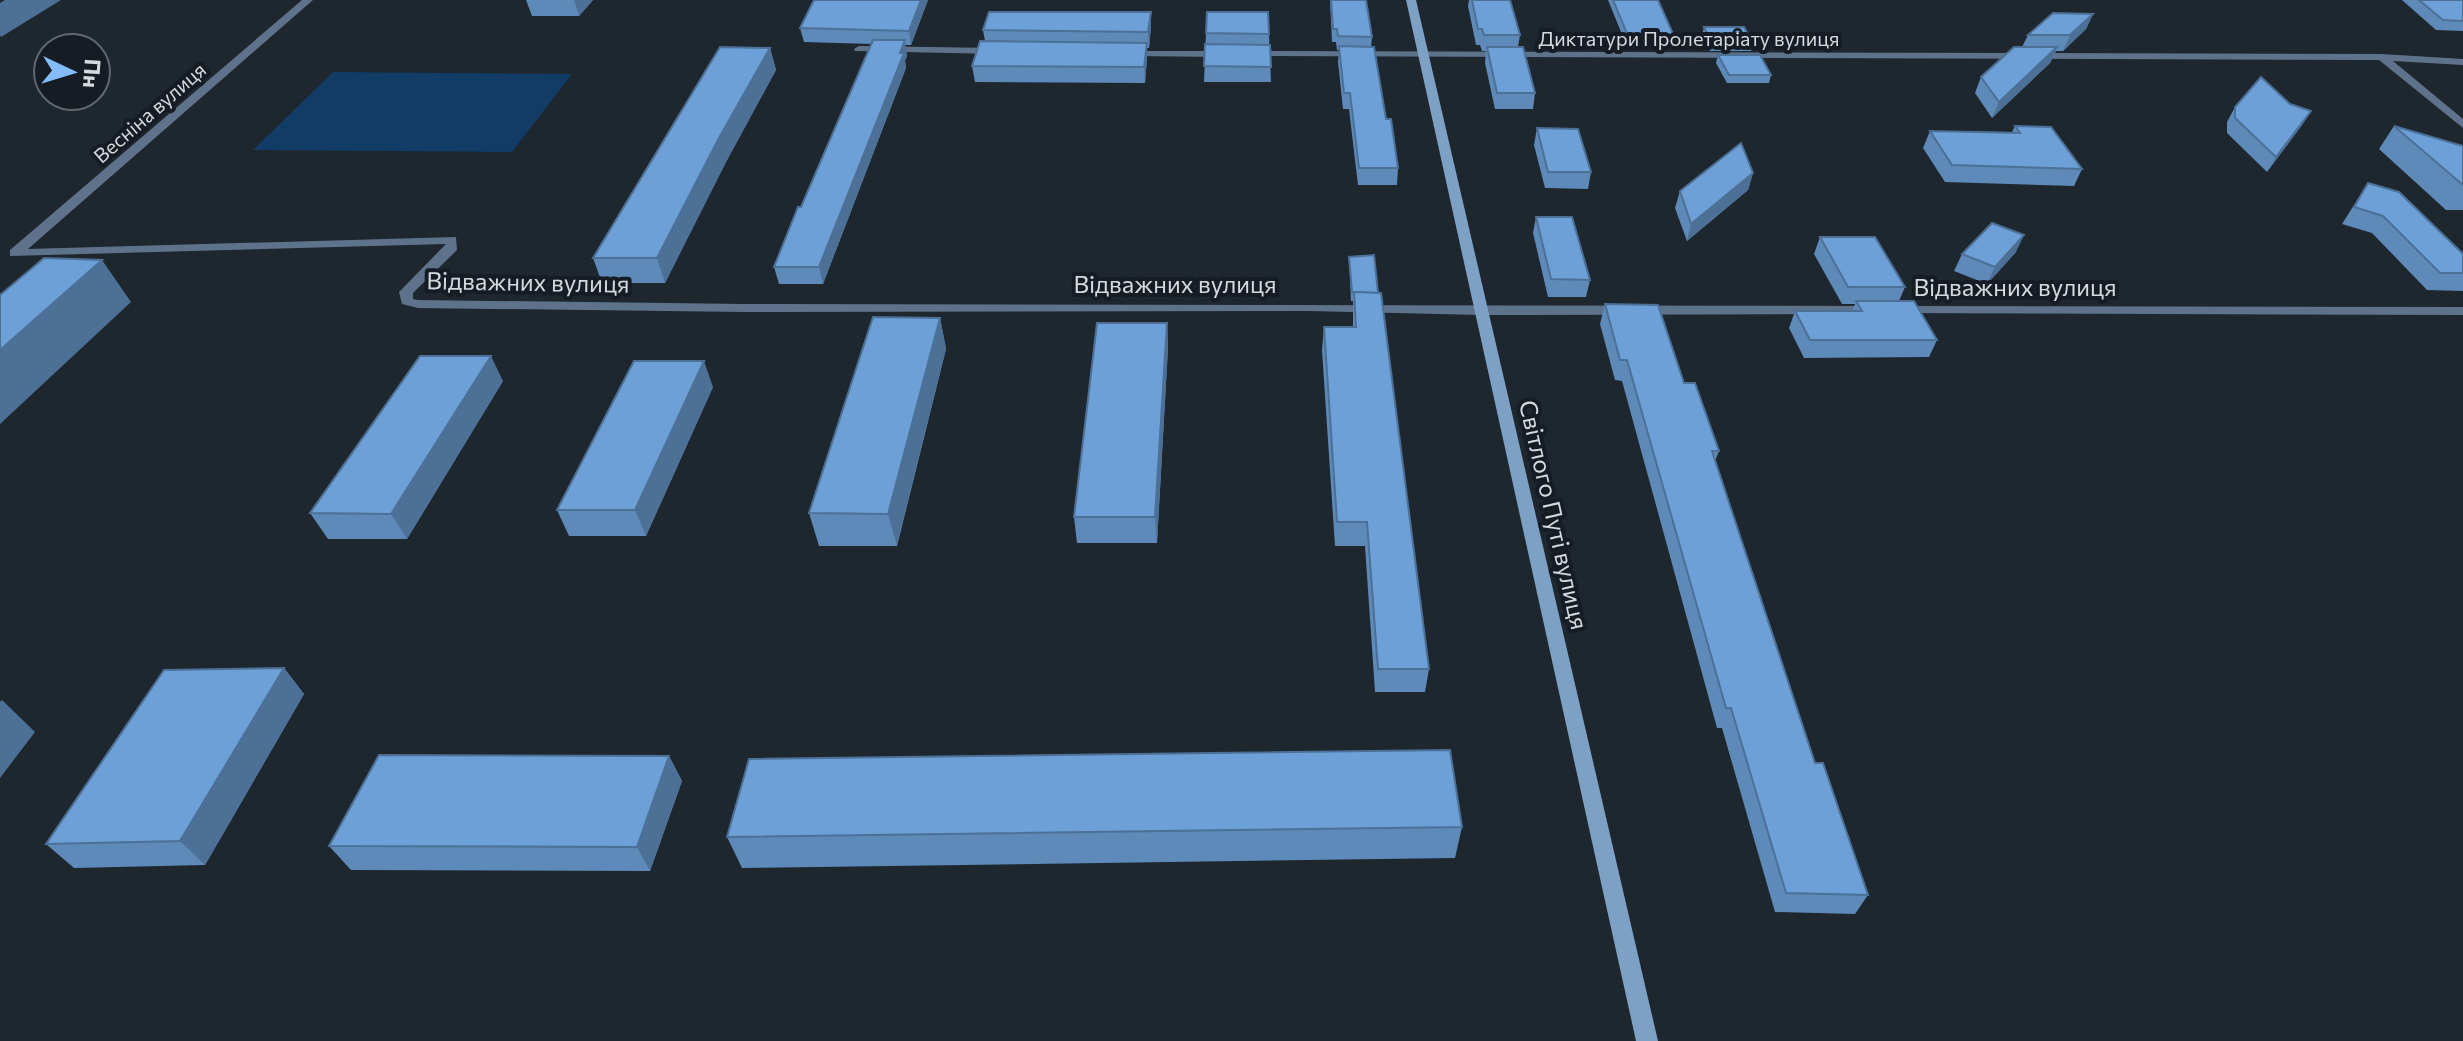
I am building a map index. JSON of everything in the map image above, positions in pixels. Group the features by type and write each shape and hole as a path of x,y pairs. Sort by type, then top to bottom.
{"main road":[{"name":"Світлого Путі вулиця","path":"1411,0 1647,1041"}],"street":[{"name":"Весніна вулиця","path":"15,253 308,0"},
{"path":"859,49 1016,51"},
{"name":"Диктатури Пролетаріату вулиця","path":"1110,52 1424,57 2382,57 2463,62"},
{"path":"2382,57 2463,125"},
{"name":"Відважних вулиця","path":"15,253 452,240 452,247 406,292 407,301 418,304 745,308 1309,307 1482,311 2463,311"}],"shaded area":[{"path":"333,72 572,74 512,152 253,150"}],"building":[{"path":"814,0 921,0 909,31 800,28"},
{"path":"1331,0 1366,0 1372,37 1338,36 1337,29 1333,29"},
{"path":"1472,0 1510,0 1520,35 1484,35 1482,29 1478,29"},
{"path":"1613,0 1658,0 1674,36 1628,36"},
{"path":"2419,0 2463,0 2463,21 2443,20"},
{"path":"989,12 1151,12 1148,32 983,30"},
{"path":"1207,12 1268,12 1269,34 1206,33"},
{"path":"2053,13 2093,14 2070,35 2028,35"},
{"path":"1704,27 1744,27 1753,43 1712,43"},
{"path":"873,40 905,40 900,53 904,53 819,267 774,267 798,207 801,207"},
{"path":"980,41 1147,43 1144,67 972,66"},
{"path":"1205,44 1270,45 1271,67 1204,66"},
{"path":"1339,46 1374,47 1386,119 1391,119 1398,168 1359,168 1350,93 1344,93"},
{"path":"720,47 770,48 657,258 593,258"},
{"path":"1487,47 1523,47 1535,93 1497,93"},
{"path":"2014,47 2057,47 1999,102 1981,77"},
{"path":"1718,55 1760,55 1771,75 1729,75"},
{"path":"2261,77 2290,104 2311,111 2276,157 2235,118 2235,107"},
{"path":"2015,126 2051,127 2082,169 1952,165 1930,131 2020,133"},
{"path":"2394,126 2463,146 2463,185"},
{"path":"1537,128 1578,129 1591,172 1548,172"},
{"path":"1741,143 1753,173 1691,224 1680,191"},
{"path":"2368,183 2399,192 2463,254 2463,273 2440,273 2383,216 2354,207"},
{"path":"1536,217 1572,217 1590,280 1551,279"},
{"path":"1992,223 2024,235 1995,267 1962,254"},
{"path":"1820,237 1875,237 1905,287 1848,287"},
{"path":"1374,255 1378,293 1352,292 1349,257"},
{"path":"44,258 102,260 0,350 0,295"},
{"path":"1354,292 1381,293 1429,669 1378,669 1367,522 1337,522 1324,327 1356,327"},
{"path":"1856,301 1914,301 1937,340 1810,340 1795,311 1862,311"},
{"path":"1605,304 1658,305 1684,383 1695,383 1719,451 1712,451 1815,763 1823,763 1868,895 1786,893 1731,708 1726,708 1627,360 1620,360"},
{"path":"873,317 940,318 888,514 809,513"},
{"path":"1097,323 1167,323 1155,517 1074,517"},
{"path":"420,356 491,356 391,514 310,513"},
{"path":"634,361 704,361 635,510 557,510"},
{"path":"284,668 180,841 46,844 164,670"},
{"path":"1450,750 1462,827 727,837 749,759"},
{"path":"379,755 669,756 637,847 329,846"}]}
